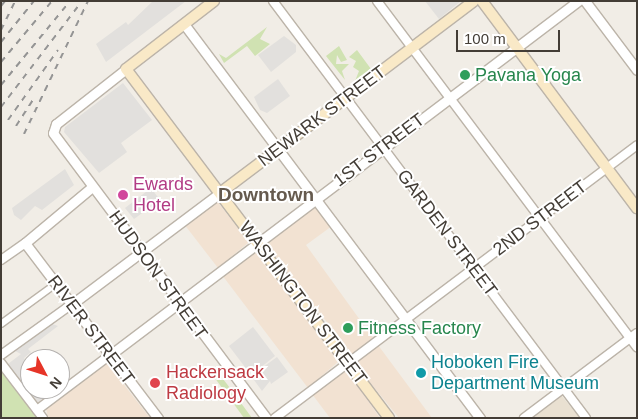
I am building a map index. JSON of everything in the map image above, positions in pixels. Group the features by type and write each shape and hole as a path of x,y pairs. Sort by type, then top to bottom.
{"main road":[{"path":"126,69 214,1"},
{"name":"NEWARK STREET","path":"220,193 474,1"},
{"path":"482,1 637,208"},
{"name":"WASHINGTON STREET","path":"126,69 389,418"}],"street":[{"name":"GARDEN STREET","path":"273,1 586,418"},
{"path":"376,1 637,347"},
{"name":"1ST STREET","path":"38,410 257,242 578,1"},
{"path":"585,1 637,70"},
{"path":"184,24 480,418"},
{"name":"HUDSON STREET","path":"126,69 52,131 266,418"},
{"name":"2ND STREET","path":"275,418 637,145"},
{"path":"1,260 25,243 92,187"},
{"name":"NEWARK STREET","path":"1,355 220,193"},
{"name":"RIVER STREET","path":"25,243 158,418"},
{"path":"1,324 49,289"},
{"path":"524,418 637,333"},
{"path":"1,363 43,418"}],"shaded area":[{"path":"153,1 186,1 106,62 96,44 126,22 128,25"},
{"path":"425,1 461,1 439,19"},
{"path":"284,36 296,45 296,52 271,72 258,55"},
{"path":"278,79 290,96 267,113 260,110 254,97"},
{"path":"123,83 152,120 121,143 127,152 99,173 64,132 65,127"},
{"path":"65,169 74,185 42,210 35,206 21,220 14,215 12,208"},
{"path":"151,188 160,200 134,219 125,208"},
{"path":"217,201 249,242 218,268 184,224"},
{"path":"316,206 332,226 306,245 373,338 352,354 264,242"},
{"path":"255,251 339,361 308,388 222,275"},
{"path":"52,324 58,326 28,349 20,349 20,354 15,351"},
{"path":"253,327 275,356 251,375 229,346"},
{"path":"378,345 432,418 399,418 359,369 358,360"},
{"path":"20,355 20,380 8,364"},
{"path":"277,357 288,372 271,384 270,381 262,391 251,376"},
{"path":"107,363 150,418 48,418 46,408 58,399 70,399 70,390"},
{"path":"343,371 350,375 380,418 330,418 312,394"},
{"path":"560,395 580,418 530,418"},
{"path":"34,399 42,399 37,403"}],"green space":[{"path":"267,27 260,39 270,44 255,56 247,46 224,63 219,54 226,58"},
{"path":"339,46 347,60 341,62 337,55 336,64 349,64 342,71 345,80 326,56"},
{"path":"357,50 371,69 355,81 359,71 353,67 356,61 349,57"},
{"path":"1,366 20,392 20,399 25,399 39,418 1,418"},
{"path":"213,366 252,418 244,418 209,370"}],"railway":[{"path":"1,6 5,1"},
{"path":"1,30 15,1"},
{"path":"1,42 34,1"},
{"path":"1,62 52,1"},
{"path":"1,85 70,1"},
{"path":"24,134 88,1"},
{"path":"1,107 79,5"},
{"path":"8,120 58,50"},
{"path":"16,126 35,97"}],"place":[{"name":"Pavana Yoga","path":"465,75"},
{"name":"Ewards Hotel","path":"123,195"},
{"name":"Fitness Factory","path":"348,328"},
{"name":"Hoboken Fire Department Museum","path":"421,373"},
{"name":"Hackensack Radiology","path":"155,383"}],"district":[{"name":"Downtown","path":"266,195"}]}
